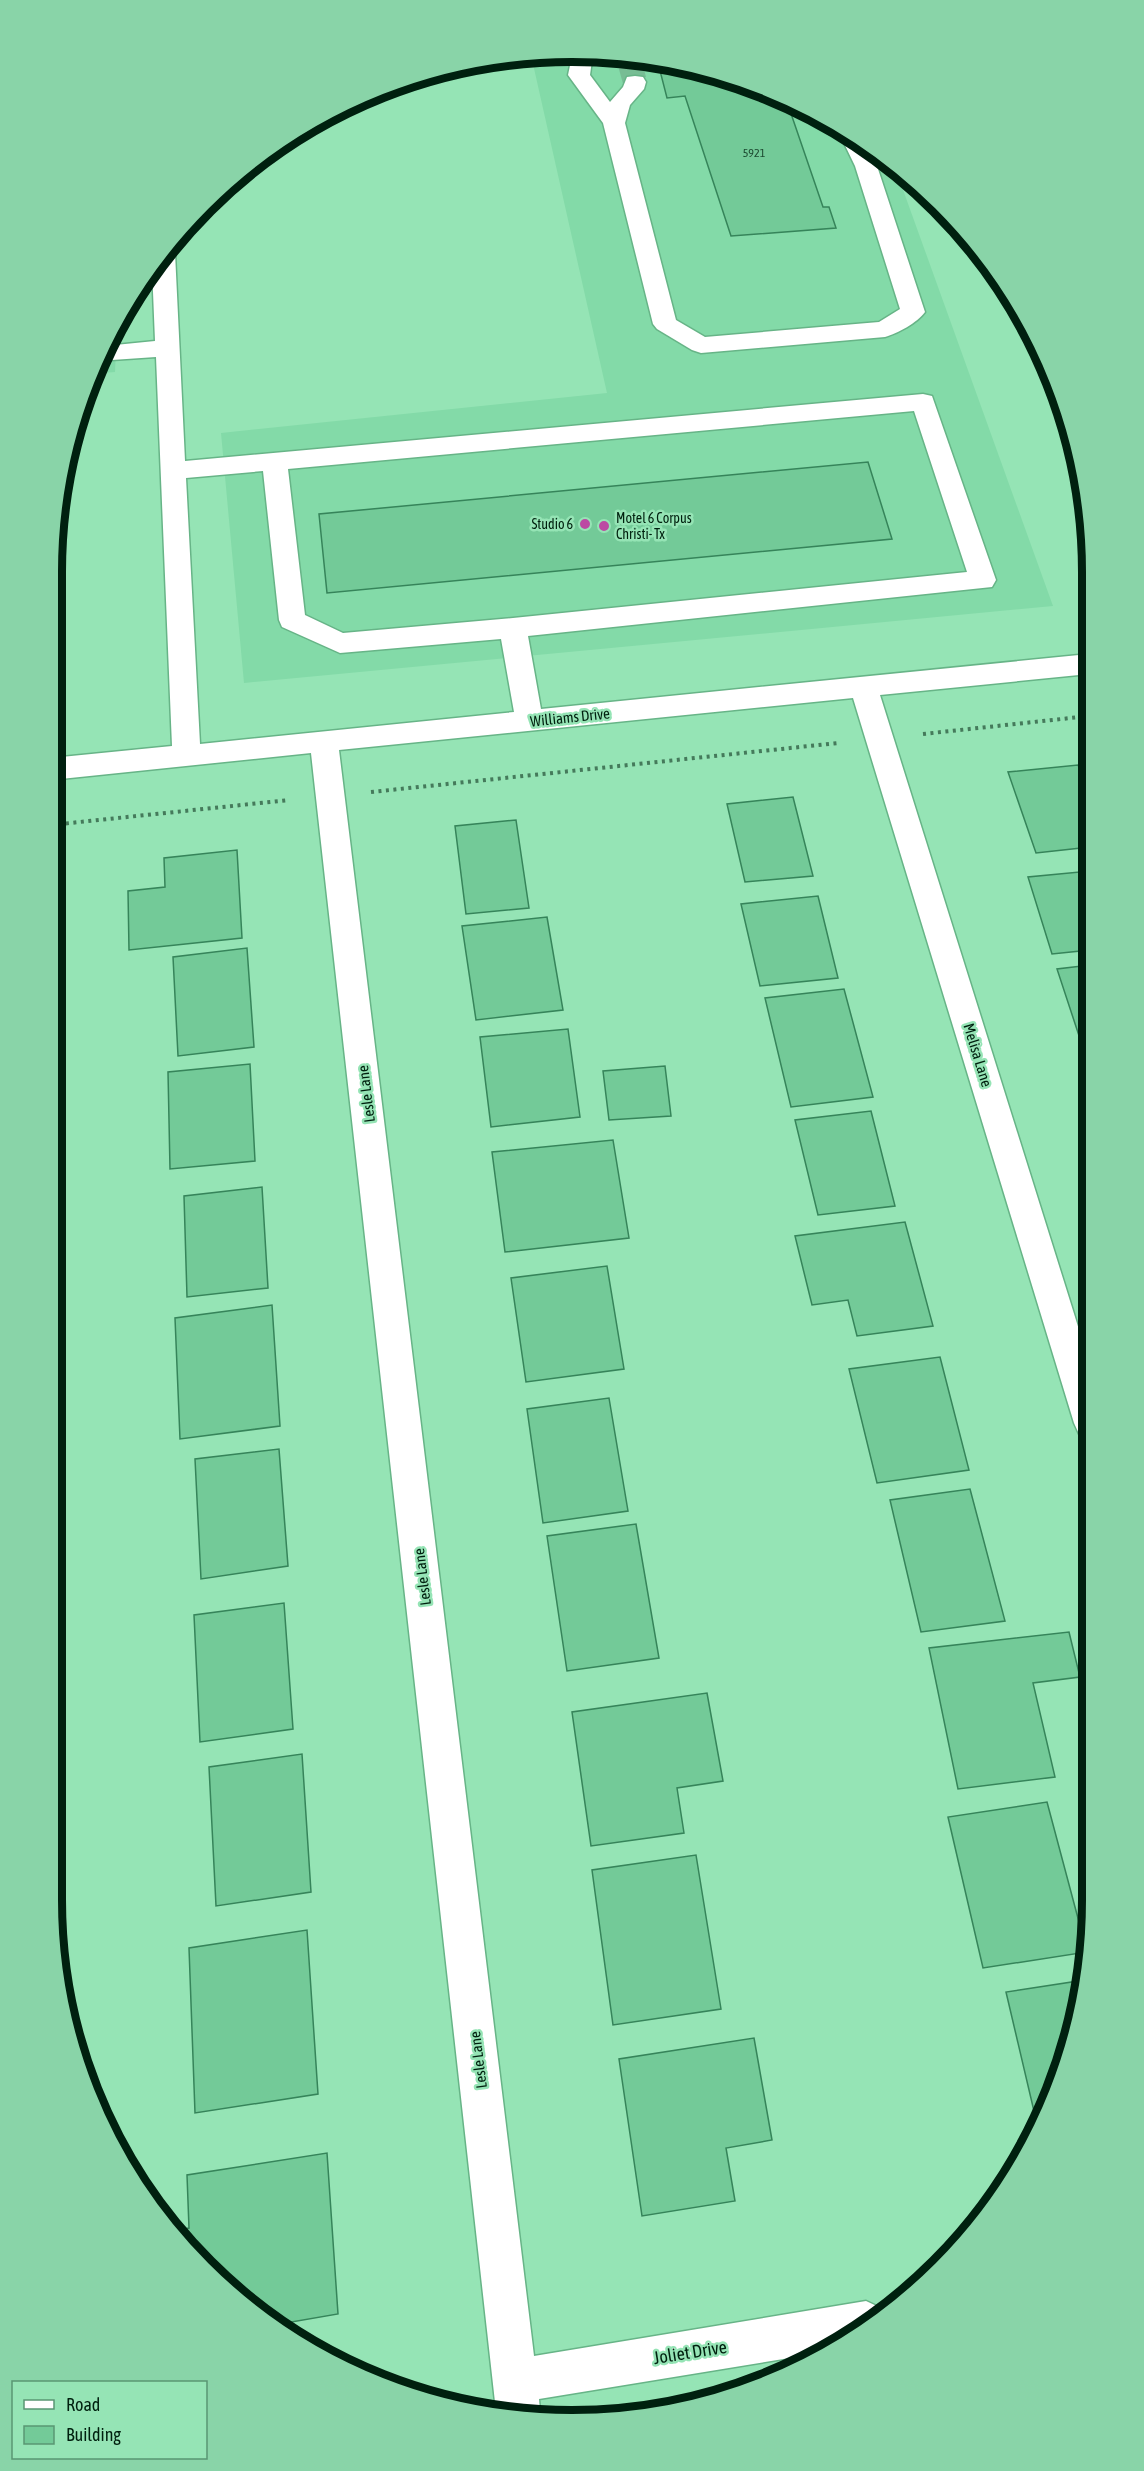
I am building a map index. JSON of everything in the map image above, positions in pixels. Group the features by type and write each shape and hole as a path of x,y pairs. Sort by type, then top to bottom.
{"street":[{"path":"581,62 579,75 614,123 665,324 701,345 885,329 913,312 866,166 858,149"},
{"path":"614,123 620,103 633,89 635,82"},
{"path":"164,266 186,755"},
{"path":"111,353 167,348"},
{"path":"173,471 924,402 983,580 513,628 340,643 292,620 275,462"},
{"path":"513,628 529,722"},
{"name":"Williams Drive","path":"62,769 1082,665"},
{"name":"Melisa Lane","path":"864,688 1082,1394"},
{"name":"Lesle Lane","path":"324,743 332,796 516,2396"},
{"name":"Joliet Drive","path":"516,2396 851,2326"}],"path":[{"path":"62,824 1082,717"}],"shaded area":[{"path":"572,62 639,66 672,71 736,89 767,100 827,130 900,180 1053,606 244,683 221,433 607,393 533,64"},
{"path":"116,342 115,372 102,373"}],"building":[{"path":"660,69 736,89 790,110 823,207 829,207 836,228 731,236 685,96 667,98"},
{"name":"Motel 6 Corpus Christi- Tx","path":"868,462 892,539 327,593 319,514"},
{"path":"1078,765 1082,774 1082,848 1036,853 1008,772"},
{"path":"793,797 813,876 745,882 727,804"},
{"path":"516,820 529,908 466,914 455,826"},
{"path":"237,850 242,938 129,950 128,891 165,887 164,858"},
{"path":"1082,872 1082,951 1052,954 1028,877"},
{"path":"818,896 838,978 760,986 741,904"},
{"path":"547,917 563,1010 476,1020 462,926"},
{"path":"247,948 254,1047 178,1056 173,957"},
{"path":"1082,966 1082,1045 1057,969"},
{"path":"844,989 873,1097 791,1107 765,998"},
{"path":"568,1029 580,1117 491,1127 480,1037"},
{"path":"250,1064 255,1161 170,1169 168,1072"},
{"path":"665,1066 671,1116 609,1120 603,1071"},
{"path":"871,1111 895,1206 818,1215 795,1120"},
{"path":"613,1140 629,1238 505,1252 492,1152"},
{"path":"262,1187 268,1288 187,1297 184,1196"},
{"path":"905,1222 933,1326 857,1336 848,1300 812,1305 795,1236"},
{"path":"607,1266 624,1369 526,1382 511,1278"},
{"path":"272,1305 280,1426 180,1439 175,1318"},
{"path":"940,1357 969,1470 877,1483 849,1369"},
{"path":"609,1398 628,1511 543,1523 527,1409"},
{"path":"279,1449 288,1566 201,1579 195,1459"},
{"path":"970,1489 1005,1621 921,1632 890,1500"},
{"path":"636,1524 659,1658 567,1671 547,1536"},
{"path":"284,1603 293,1729 200,1742 194,1615"},
{"path":"1069,1632 1080,1677 1033,1683 1055,1777 958,1789 929,1648"},
{"path":"707,1693 723,1781 677,1788 684,1833 591,1846 572,1712"},
{"path":"302,1754 311,1892 216,1906 209,1767"},
{"path":"1047,1802 1081,1930 1079,1953 983,1968 948,1817"},
{"path":"696,1855 721,2009 613,2025 592,1870"},
{"path":"307,1930 318,2094 195,2113 189,1948"},
{"path":"1076,1981 1065,2031 1035,2114 1006,1992"},
{"path":"754,2038 772,2140 726,2148 735,2201 642,2216 619,2059"},
{"path":"327,2153 338,2314 288,2323 235,2283 182,2229 189,2228 187,2175"}],"tunnel":[{"path":"630,65 635,82"}],"place":[{"name":"Studio 6","path":"585,524"},
{"name":"Motel 6 Corpus Christi- Tx","path":"604,526"}]}
